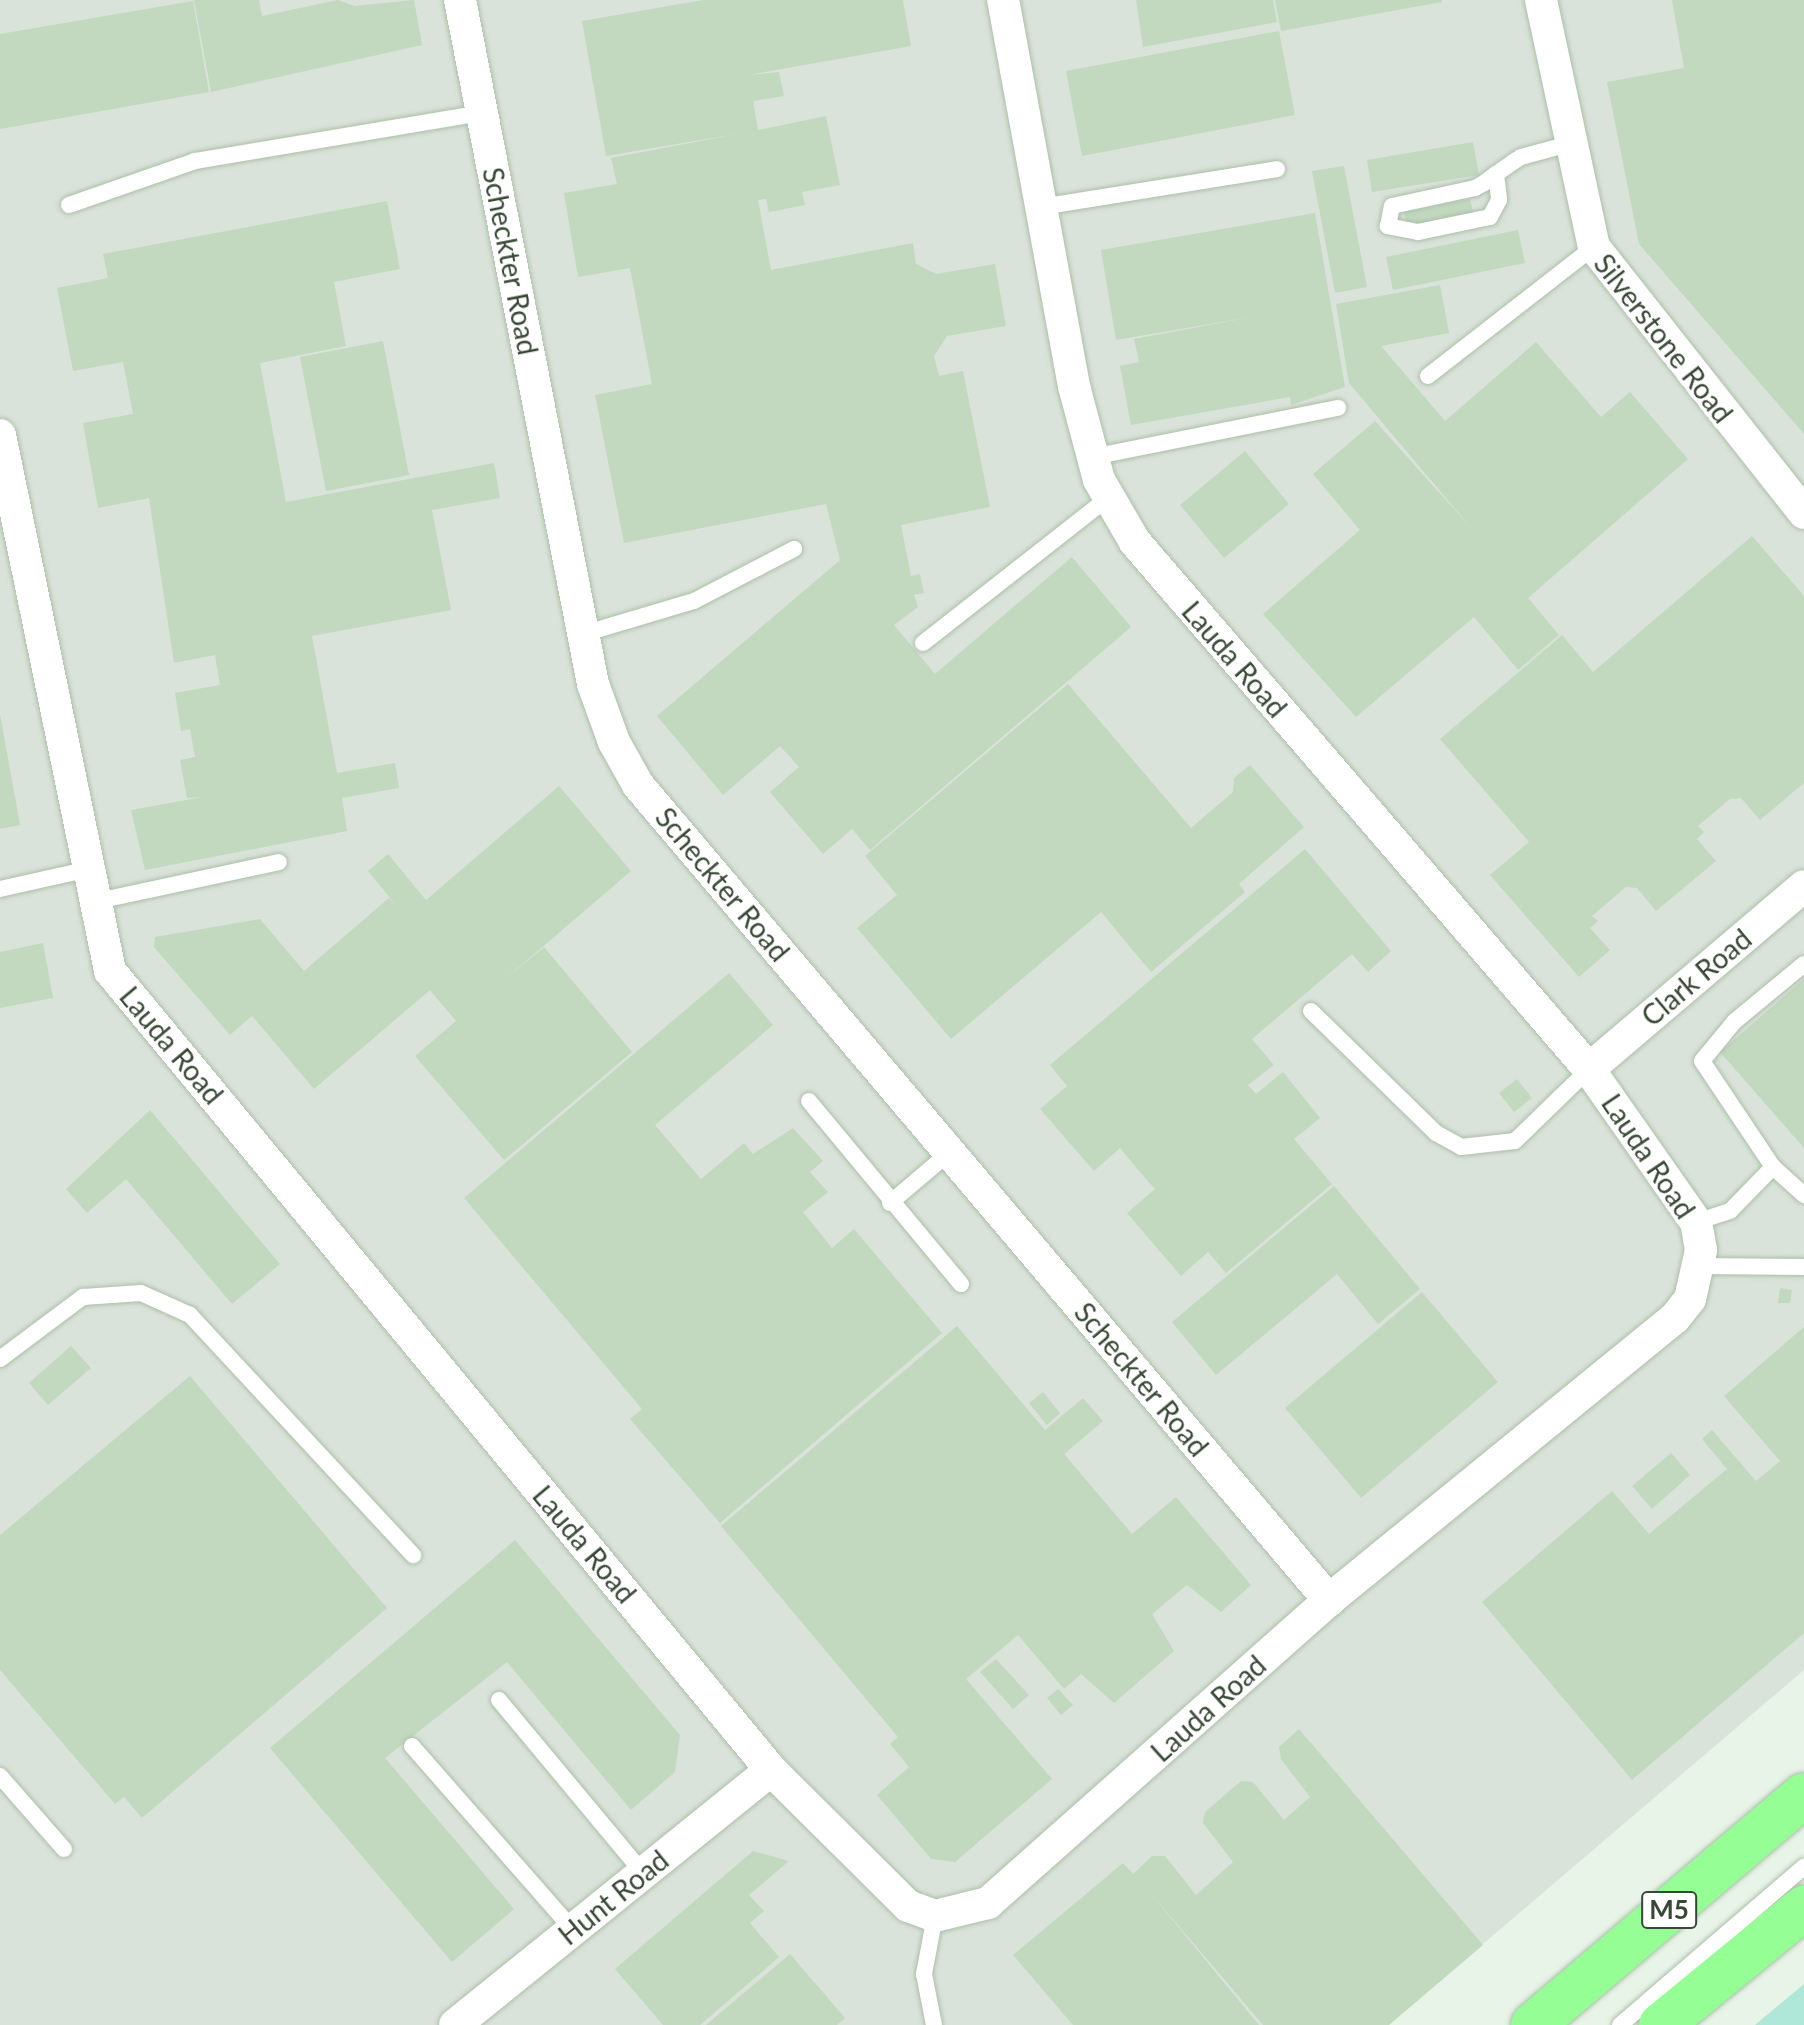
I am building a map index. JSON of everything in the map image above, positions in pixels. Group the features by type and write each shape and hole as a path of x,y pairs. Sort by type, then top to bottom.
{"main road":[{"name":"M5","path":"1533,2025 1804,1795"},
{"path":"1661,2025 1804,1908"}],"street":[{"name":"Scheckter Road","path":"460,0 583,634 598,699 638,785 1329,1600"},
{"name":"Lauda Road","path":"0,435 91,902 110,971 771,1770 908,1906 935,1916 988,1903 1329,1600 1675,1318 1699,1266 1696,1222 1589,1069 1135,542 1109,497 1092,457 1003,0"},
{"name":"Silverstone Road","path":"1541,0 1569,144 1594,247 1804,513"},
{"name":"Clark Road","path":"1589,1069 1801,895"},
{"name":"Hunt Road","path":"455,2025 771,1770"}],"lane":[{"path":"69,205 195,161 482,113"},
{"path":"1496,174 1499,200 1490,217 1418,232 1388,226 1392,206 1475,188 1496,174 1569,144"},
{"path":"1041,207 1277,169"},
{"path":"1428,376 1594,247"},
{"path":"1092,457 1338,408"},
{"path":"923,643 1109,497"},
{"path":"583,634 694,601 794,549"},
{"path":"91,902 279,862"},
{"path":"0,889 85,870"},
{"path":"1804,964 1734,1022 1702,1061 1773,1167 1804,1195"},
{"path":"1311,1011 1436,1133 1461,1147 1515,1141 1589,1069"},
{"path":"809,1101 890,1203 961,1284"},
{"path":"890,1203 950,1152"},
{"path":"1696,1222 1730,1211 1773,1167"},
{"path":"1699,1266 1804,1267"},
{"path":"0,1359 83,1297 141,1293 190,1315 413,1555"},
{"path":"499,1700 643,1873"},
{"path":"412,1746 573,1930"},
{"path":"0,1776 64,1849"},
{"path":"1679,1927 1804,1822"},
{"path":"1620,2025 1804,1867"},
{"path":"934,2025 924,1974 935,1916"}],"shaded area":[{"path":"0,0 1804,0 1804,1670 1388,2025 0,2025"},
{"path":"1804,1984 1804,2025 1755,2025"}],"building":[{"path":"194,0 259,0 262,16 338,0 355,6 414,0 422,45 211,92"},
{"path":"703,0 903,0 911,46 748,75 779,72 784,96 753,101 758,130 826,116 840,185 802,192 805,205 769,212 766,199 758,200 771,270 913,243 916,264 936,274 995,264 1006,326 947,336 934,356 939,376 963,371 990,507 901,525 911,576 920,574 924,593 914,595 918,607 894,625 935,674 1072,557 1131,627 870,850 852,829 823,854 770,792 799,767 780,746 723,795 657,716 840,560 826,504 624,543 595,395 652,384 630,268 578,277 564,193 617,184 611,158 742,133 606,156 582,21"},
{"path":"1136,0 1273,0 1277,22 1143,47"},
{"path":"1275,0 1442,0 1442,2 1281,31"},
{"path":"1672,0 1804,0 1804,434 1639,244 1607,82 1684,68"},
{"path":"193,1 209,92 0,129 0,34"},
{"path":"1279,31 1295,115 1082,156 1066,71"},
{"path":"1473,142 1479,175 1372,192 1367,160"},
{"path":"1344,166 1367,287 1335,293 1312,171"},
{"path":"1470,199 1473,213 1407,226 1404,212"},
{"path":"387,201 400,269 334,282 346,346 260,363 286,502 494,463 500,498 432,510 451,610 312,636 337,773 395,763 399,788 342,798 347,831 145,870 131,810 203,797 187,798 180,760 195,757 190,729 181,731 175,693 220,685 215,655 174,663 149,498 98,508 83,423 133,414 123,362 73,371 57,288 108,278 103,254"},
{"path":"1315,213 1345,387 1291,405 1290,397 1131,425 1120,366 1139,362 1134,339 1257,316 1116,340 1101,250"},
{"path":"1518,230 1525,263 1393,290 1386,257"},
{"path":"1440,285 1449,333 1381,346 1445,421 1536,342 1601,417 1630,392 1688,459 1528,598 1559,635 1518,670 1474,617 1356,717 1263,614 1360,530 1313,474 1375,421 1472,529 1349,383 1336,304"},
{"path":"383,341 409,475 326,491 300,357"},
{"path":"1245,451 1289,504 1224,558 1180,505"},
{"path":"1752,536 1804,596 1804,783 1760,820 1741,798 1730,799 1698,826 1704,832 1697,839 1716,861 1656,911 1637,888 1626,887 1592,916 1598,921 1590,928 1610,950 1579,977 1490,875 1529,842 1440,739 1562,635 1593,672"},
{"path":"1068,684 1191,828 1233,792 1234,778 1250,765 1304,827 1239,884 1245,892 1151,972 1101,912 951,1039 857,928 897,895 865,856"},
{"path":"0,714 20,825 0,829"},
{"path":"559,786 631,871 504,980 544,947 632,1052 504,1160 415,1056 456,1021 430,990 314,1089 252,1016 230,1035 154,947 155,937 260,919 304,971 389,898 396,905 368,871 388,854 426,900"},
{"path":"1305,849 1391,951 1368,972 1352,954 1252,1039 1274,1065 1248,1085 1256,1094 1283,1072 1320,1118 1294,1139 1332,1184 1226,1273 1208,1252 1181,1276 1127,1213 1155,1189 1120,1148 1094,1171 1040,1109 1067,1086 1050,1065"},
{"path":"43,943 53,998 0,1008 0,952"},
{"path":"729,973 773,1025 655,1125 701,1179 744,1143 753,1154 793,1128 823,1161 810,1172 828,1192 803,1212 832,1248 854,1229 942,1333 720,1523 630,1419 642,1409 464,1198"},
{"path":"1804,979 1804,1148 1720,1052"},
{"path":"1517,1079 1532,1098 1514,1112 1499,1093"},
{"path":"150,1110 280,1264 232,1304 126,1179 87,1213 66,1189"},
{"path":"1334,1186 1420,1289 1378,1324 1337,1274 1216,1375 1172,1322"},
{"path":"1780,1288 1792,1290 1790,1303 1778,1303"},
{"path":"1422,1292 1498,1382 1361,1498 1285,1408"},
{"path":"957,1326 1045,1430 1083,1398 1103,1421 1064,1454 1132,1534 1176,1497 1251,1585 1221,1612 1187,1585 1152,1614 1174,1651 1114,1703 1081,1674 1064,1689 1018,1635 966,1679 1052,1779 955,1862 931,1859 877,1795 909,1767 890,1744 898,1737 721,1526"},
{"path":"1804,1327 1804,1633 1632,1780 1482,1602 1612,1491 1649,1534 1727,1469 1702,1439 1712,1430 1756,1481 1780,1461 1724,1396"},
{"path":"71,1346 91,1368 48,1405 29,1383"},
{"path":"190,1376 387,1608 142,1818 124,1797 115,1804 0,1670 0,1535"},
{"path":"1043,1392 1060,1413 1047,1425 1029,1403"},
{"path":"1671,1453 1690,1475 1652,1509 1632,1486"},
{"path":"515,1540 680,1735 675,1772 631,1810 507,1662 385,1758 514,1909 452,1962 270,1748"},
{"path":"996,1659 1029,1695 1013,1709 980,1672"},
{"path":"1058,1689 1073,1705 1061,1715 1047,1698"},
{"path":"1299,1729 1483,1945 1389,2025 1263,2025 1148,1890 1259,2025 1073,2025 1013,1955 1123,1863 1133,1874 1152,1856 1165,1856 1196,1895 1233,1862 1203,1823 1205,1812 1241,1781 1253,1782 1284,1820 1310,1797 1281,1759 1279,1747"},
{"path":"753,1851 789,1861 749,1895 764,1911 750,1923 779,1957 700,2025 663,2025 615,1969"},
{"path":"790,1954 845,2018 837,2025 706,2025"}]}
